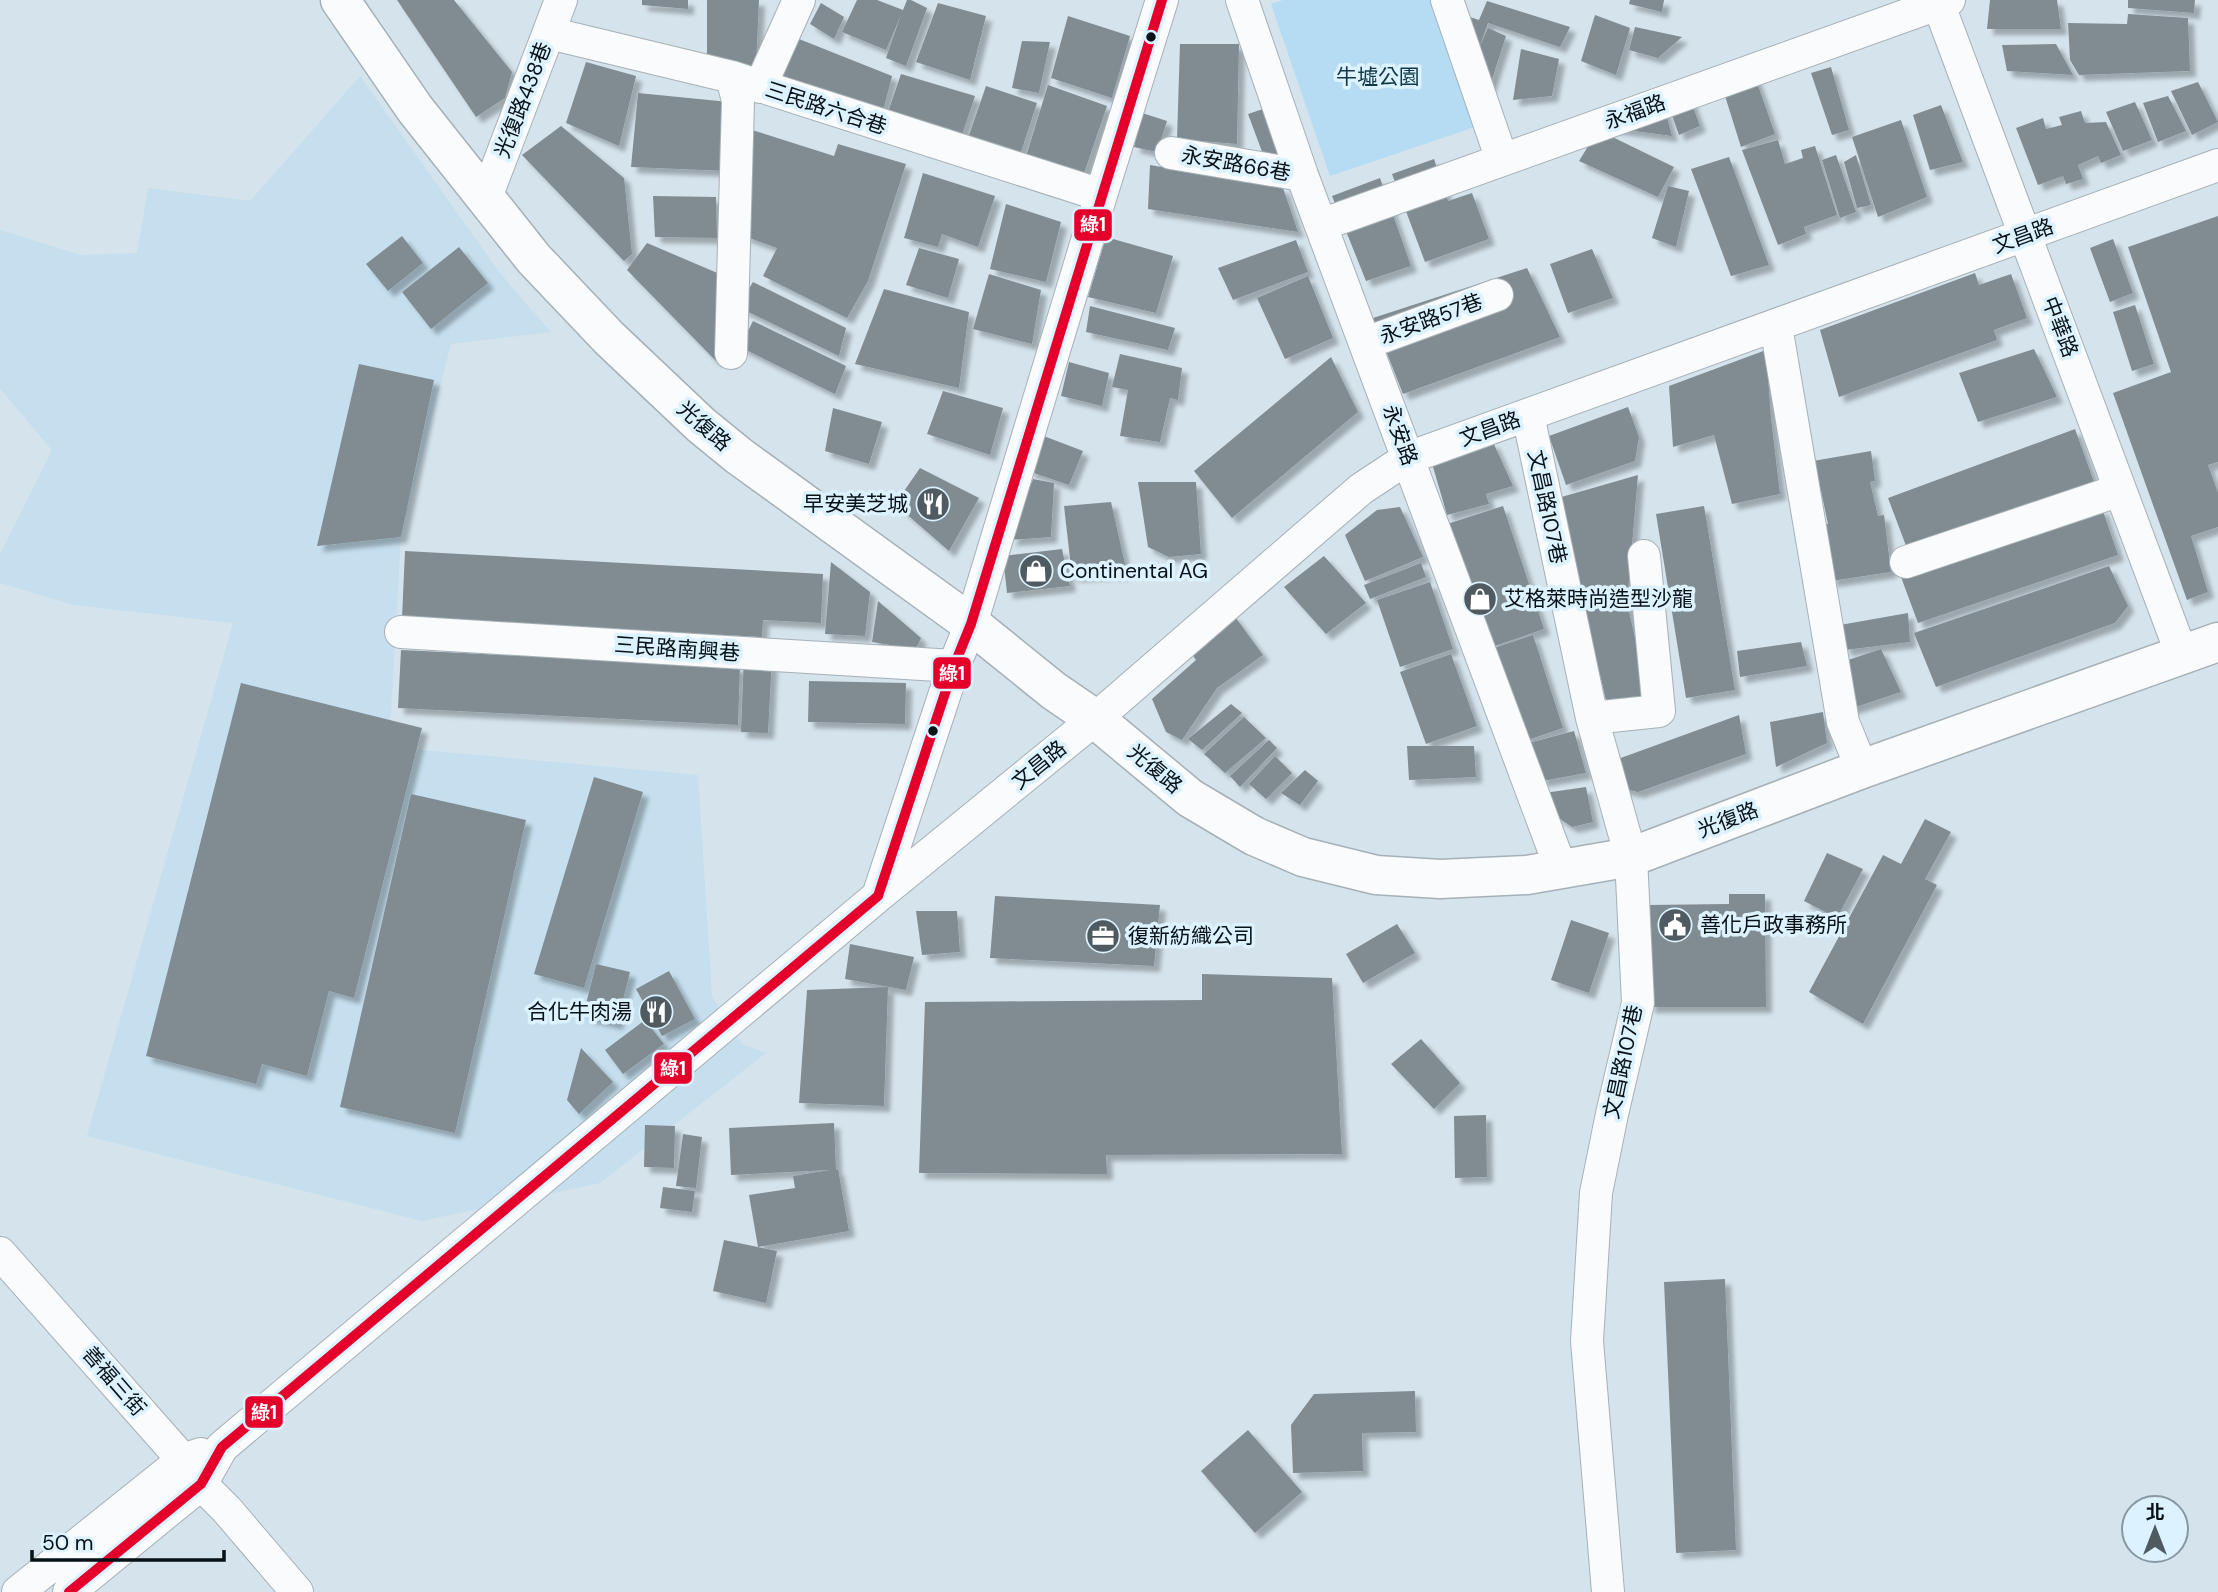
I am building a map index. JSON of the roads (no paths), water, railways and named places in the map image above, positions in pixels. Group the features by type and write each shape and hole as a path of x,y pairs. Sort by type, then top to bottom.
{"main road":[{"name":"光復路","path":"340,0 392,79 485,200 567,295 701,425 739,456 971,624 1054,691 1095,719 1190,798 1254,836 1303,857 1376,876 1440,879 1527,876 1631,857 1862,769 2218,642"}],"street":[{"name":"光復路438巷","path":"485,200 561,0"},
{"path":"731,353 738,101 746,82 799,0"},
{"path":"878,896 954,666 971,624 1162,0"},
{"name":"永安路","path":"1242,0 1301,175 1561,869"},
{"path":"1447,0 1502,160"},
{"name":"永福路","path":"1321,225 1941,1"},
{"name":"中華路","path":"1941,1 2182,655"},
{"name":"三民路六合巷","path":"549,33 746,82 1101,195"},
{"name":"永安路66巷","path":"1171,153 1301,175"},
{"name":"文昌路","path":"192,1472 878,896 1095,719 1361,489 1408,458 2218,165"},
{"name":"永安路57巷","path":"1366,343 1497,295"},
{"path":"1776,326 1843,722 1862,769"},
{"name":"文昌路107巷","path":"1528,415 1592,718 1631,857 1638,1003 1597,1193 1587,1341 1608,1592"},
{"path":"1906,562 2120,490"},
{"path":"1592,718 1659,711 1644,556"},
{"name":"三民路南興巷","path":"401,632 954,666"},
{"name":"善福三街","path":"0,1252 297,1592"},
{"path":"18,1592 192,1472"},
{"path":"69,1592 192,1472"}],"place":[{"name":"早安美芝城","path":"933,504"},
{"name":"Continental AG","path":"1036,571"},
{"name":"艾格萊時尚造型沙龍","path":"1480,599"},
{"name":"善化戶政事務所","path":"1675,925"},
{"name":"復新紡織公司","path":"1103,936"},
{"name":"合化牛肉湯","path":"656,1012"}],"park label":[{"name":"牛墟公園","path":"1378,77"}]}
